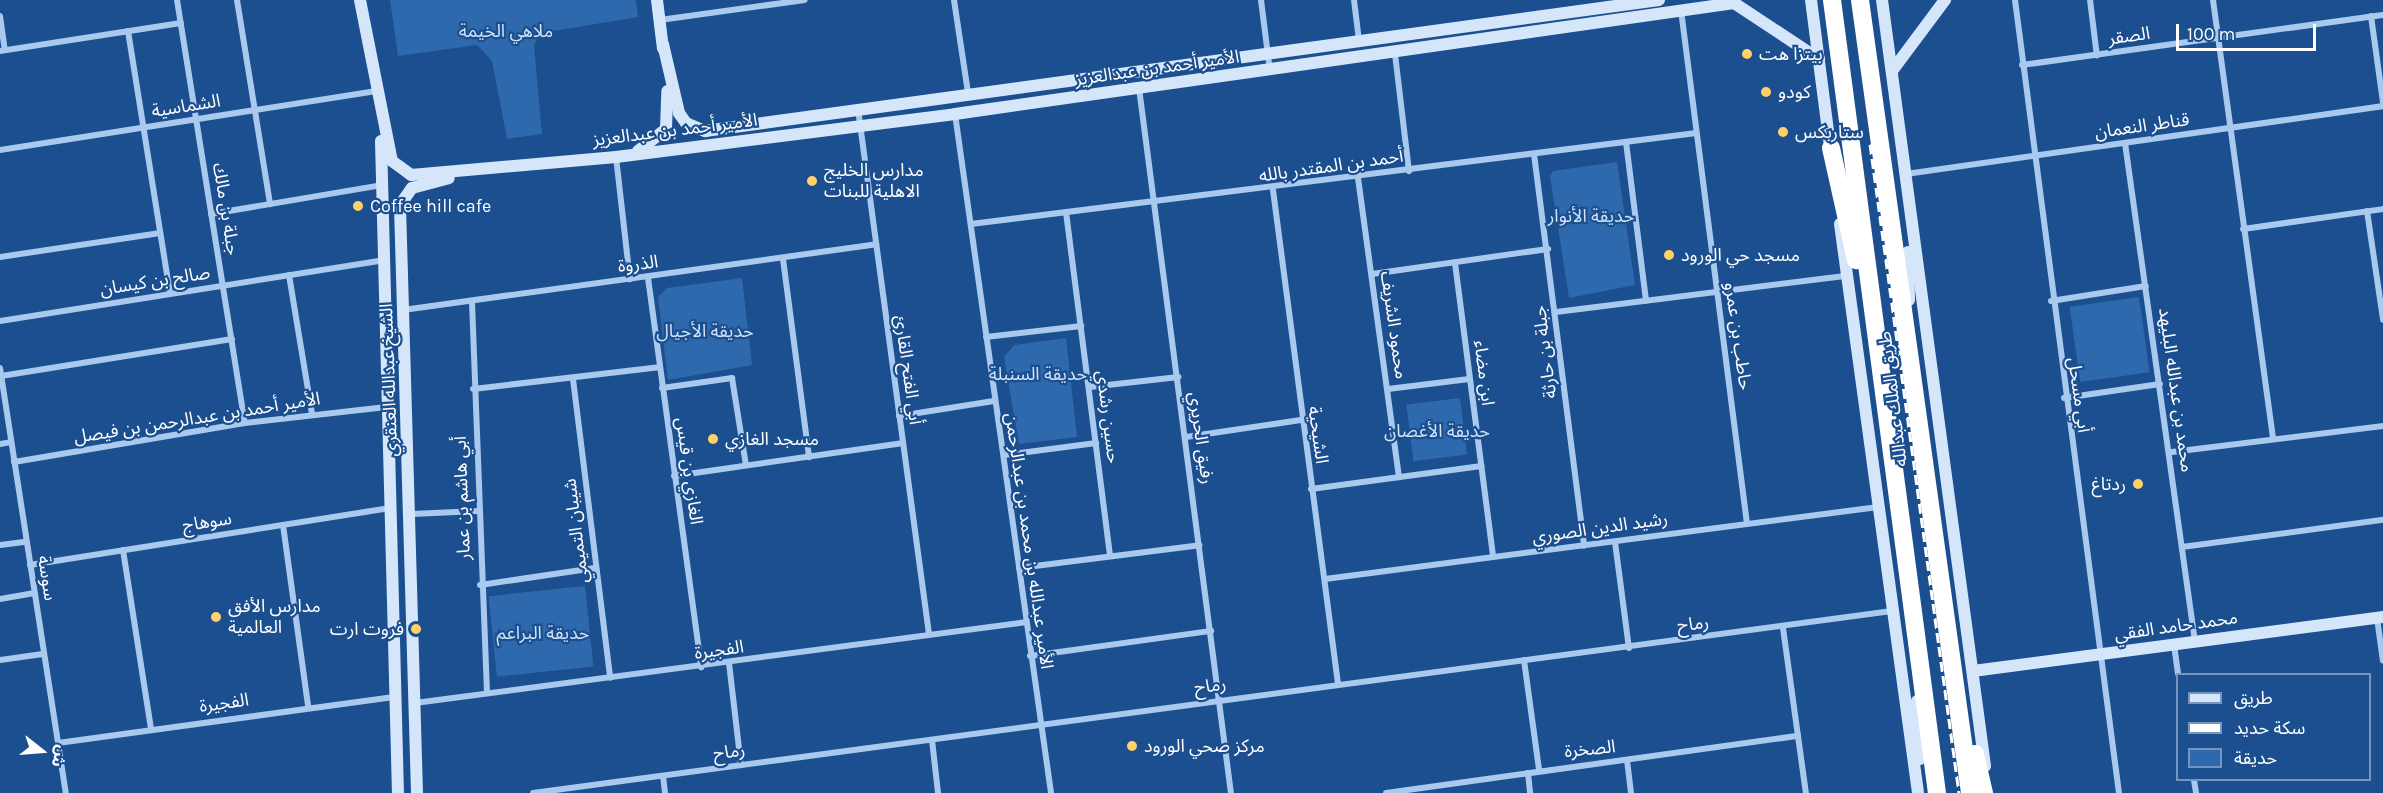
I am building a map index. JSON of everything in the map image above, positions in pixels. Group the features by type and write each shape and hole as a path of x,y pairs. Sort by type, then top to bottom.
{"highway":[{"name":"طريق الملك عبدالله","path":"1832,0 1937,793"},
{"name":"طريق الملك عبدالله","path":"1860,0 1970,793"},
{"path":"1831,148 1866,316 1880,356"},
{"path":"1946,627 1986,793"}],"street":[{"name":"جبلة بن مالك","path":"177,0 245,423"},
{"path":"237,0 270,204"},
{"name":"الشيخ عبدالله العنقري","path":"360,0 380,113 384,185 389,317 386,407 398,793"},
{"path":"631,154 666,129 663,44 657,0"},
{"path":"660,20 805,0"},
{"path":"954,0 968,93"},
{"path":"1261,0 1270,71"},
{"path":"1354,0 1359,39"},
{"name":"الأمير أحمد بن عبدالعزيز","path":"663,44 679,113 695,128 858,109 1359,39 1588,4 1659,0"},
{"name":"طريق الملك عبدالله","path":"1811,0 1892,611 1920,793"},
{"path":"1882,0 1973,671 1986,793"},
{"path":"1892,71 1945,0"},
{"name":"أبي مسحل","path":"2015,0 2051,301 2119,793"},
{"path":"2090,0 2097,56"},
{"path":"2213,0 2273,438"},
{"name":"الأمير أحمد بن عبدالعزيز","path":"482,171 616,157 955,114 1182,81 1395,54 1734,3 1819,60"},
{"name":"حاطب بن عمرو","path":"1681,10 1747,524"},
{"path":"0,15 3,50 181,23"},
{"name":"الصقر","path":"2022,66 2383,15"},
{"path":"2371,16 2383,104"},
{"path":"128,31 170,294"},
{"path":"1395,54 1408,171"},
{"path":"1179,64 1182,81"},
{"name":"رفيق الحريري","path":"1138,88 1186,437 1231,793"},
{"name":"الشماسية","path":"0,150 376,91"},
{"name":"قناطر النعمان","path":"1905,174 2229,129 2383,104"},
{"name":"أبي الفتح القارئ","path":"858,109 929,634"},
{"name":"الشيخ عبدالله العنقري","path":"380,113 399,170 411,175 482,171"},
{"name":"الأمير عبدالله بن محمد بن عبدالرحمن","path":"955,114 1051,793"},
{"name":"أحمد بن المقتدر بالله","path":"971,224 1273,190 1696,133"},
{"path":"1626,142 1646,301"},
{"name":"محمد بن عبدالله البليهد","path":"2125,143 2172,452 2195,642"},
{"name":"جبلة بن حارثة","path":"1534,154 1548,249 1584,546"},
{"path":"616,157 630,279"},
{"name":"الشيخ عبدالله العنقري","path":"417,793 412,514 400,205 405,193 482,171"},
{"name":"محمود الشريف","path":"1358,178 1399,477"},
{"path":"211,214 384,185"},
{"name":"الشيحية","path":"1273,190 1301,420 1338,684"},
{"path":"1908,201 1909,343"},
{"path":"2243,229 2383,208"},
{"path":"2367,211 2383,320"},
{"name":"حسين رشدي","path":"1066,212 1110,555"},
{"path":"0,257 160,233"},
{"name":"الذروة","path":"403,313 876,244"},
{"path":"1372,274 1548,249"},
{"path":"783,259 808,457"},
{"name":"صالح بن كيسان","path":"0,321 387,260"},
{"name":"ابن مضاء","path":"1455,263 1493,557"},
{"path":"289,275 312,414"},
{"path":"1556,312 1847,276"},
{"name":"الغازي بن قيس","path":"648,278 702,667"},
{"path":"2051,301 2146,286"},
{"name":"أبي هاشم بن عمار","path":"472,302 480,585 487,693"},
{"path":"389,317 396,335 403,313"},
{"path":"986,338 1081,326"},
{"path":"1,376 232,339"},
{"path":"389,365 397,344 405,361"},
{"path":"473,389 573,379 659,367"},
{"name":"سوسة","path":"0,368 66,793"},
{"path":"1090,387 1178,377"},
{"path":"662,388 732,378 746,465"},
{"name":"شيبان التميمي","path":"573,379 610,678"},
{"path":"1388,389 1469,379"},
{"path":"2064,398 2160,384"},
{"path":"899,416 994,401"},
{"name":"الأمير أحمد بن عبدالرحمن بن فيصل","path":"14,462 245,423 386,407"},
{"path":"1186,437 1301,420"},
{"path":"2172,452 2383,426"},
{"path":"0,444 11,442"},
{"path":"674,476 902,443"},
{"path":"1004,455 1096,443"},
{"path":"1311,489 1481,466"},
{"name":"رشيد الدين الصوري","path":"1325,579 1878,507"},
{"name":"سوهاج","path":"30,565 389,508"},
{"path":"412,514 478,511"},
{"path":"2182,548 2383,520"},
{"path":"283,525 308,706"},
{"path":"0,545 26,542"},
{"path":"1615,542 1629,648"},
{"path":"1019,568 1200,545"},
{"path":"123,550 152,729"},
{"path":"480,585 595,568"},
{"path":"0,599 34,593"},
{"name":"رماح","path":"535,793 1338,684 1783,628 1892,611"},
{"path":"2380,617 2383,661"},
{"name":"محمد حامد الفقي","path":"1973,671 2380,617"},
{"name":"الفجيرة","path":"415,703 702,667 1026,622"},
{"path":"1783,628 1806,793"},
{"path":"1030,656 1211,631"},
{"path":"1917,637 1920,793"},
{"path":"2174,645 2178,673"},
{"path":"0,660 43,654"},
{"path":"1524,660 1539,770"},
{"path":"729,663 741,765"},
{"name":"الفجيرة","path":"58,743 308,706 394,697"},
{"name":"الصخرة","path":"1386,793 1539,770 1798,736"},
{"path":"932,740 938,793"},
{"path":"1627,760 1631,793"},
{"path":"1528,773 1530,793"},
{"path":"663,776 665,793"}],"green space":[{"name":"ملاهي الخيمة","path":"390,0 636,0 638,17 541,33 534,45 542,134 507,139 492,61 477,45 398,56"},
{"name":"حديقة الأنوار","path":"1617,162 1635,285 1569,298 1550,176 1553,171"},
{"name":"حديقة الأجيال","path":"742,278 752,365 668,380 658,297 667,288"},
{"path":"2139,297 2150,372 2080,382 2070,307"},
{"name":"حديقة السنبلة","path":"1066,338 1077,437 1019,444 1004,357 1014,345"},
{"name":"حديقة الأغصان","path":"1460,398 1467,455 1413,461 1406,405"},
{"name":"حديقة البراعم","path":"585,586 593,667 497,677 489,596"}],"railway":[{"path":"1870,144 1959,793"}],"place":[{"name":"بيتزا هت","path":"1747,54"},
{"name":"كودو","path":"1766,92"},
{"name":"ستاربكس","path":"1783,132"},
{"name":"مدارس الخليج الاهلية للبنات","path":"812,181"},
{"name":"Coffee hill cafe","path":"358,206"},
{"name":"مسجد حي الورود","path":"1669,255"},
{"name":"مسجد الغازي","path":"713,439"},
{"name":"ردتاغ","path":"2138,484"},
{"name":"مدارس الأفق العالمية","path":"216,617"},
{"name":"فروت ارت","path":"416,629"},
{"name":"مركز صحي الورود","path":"1132,746"}]}
